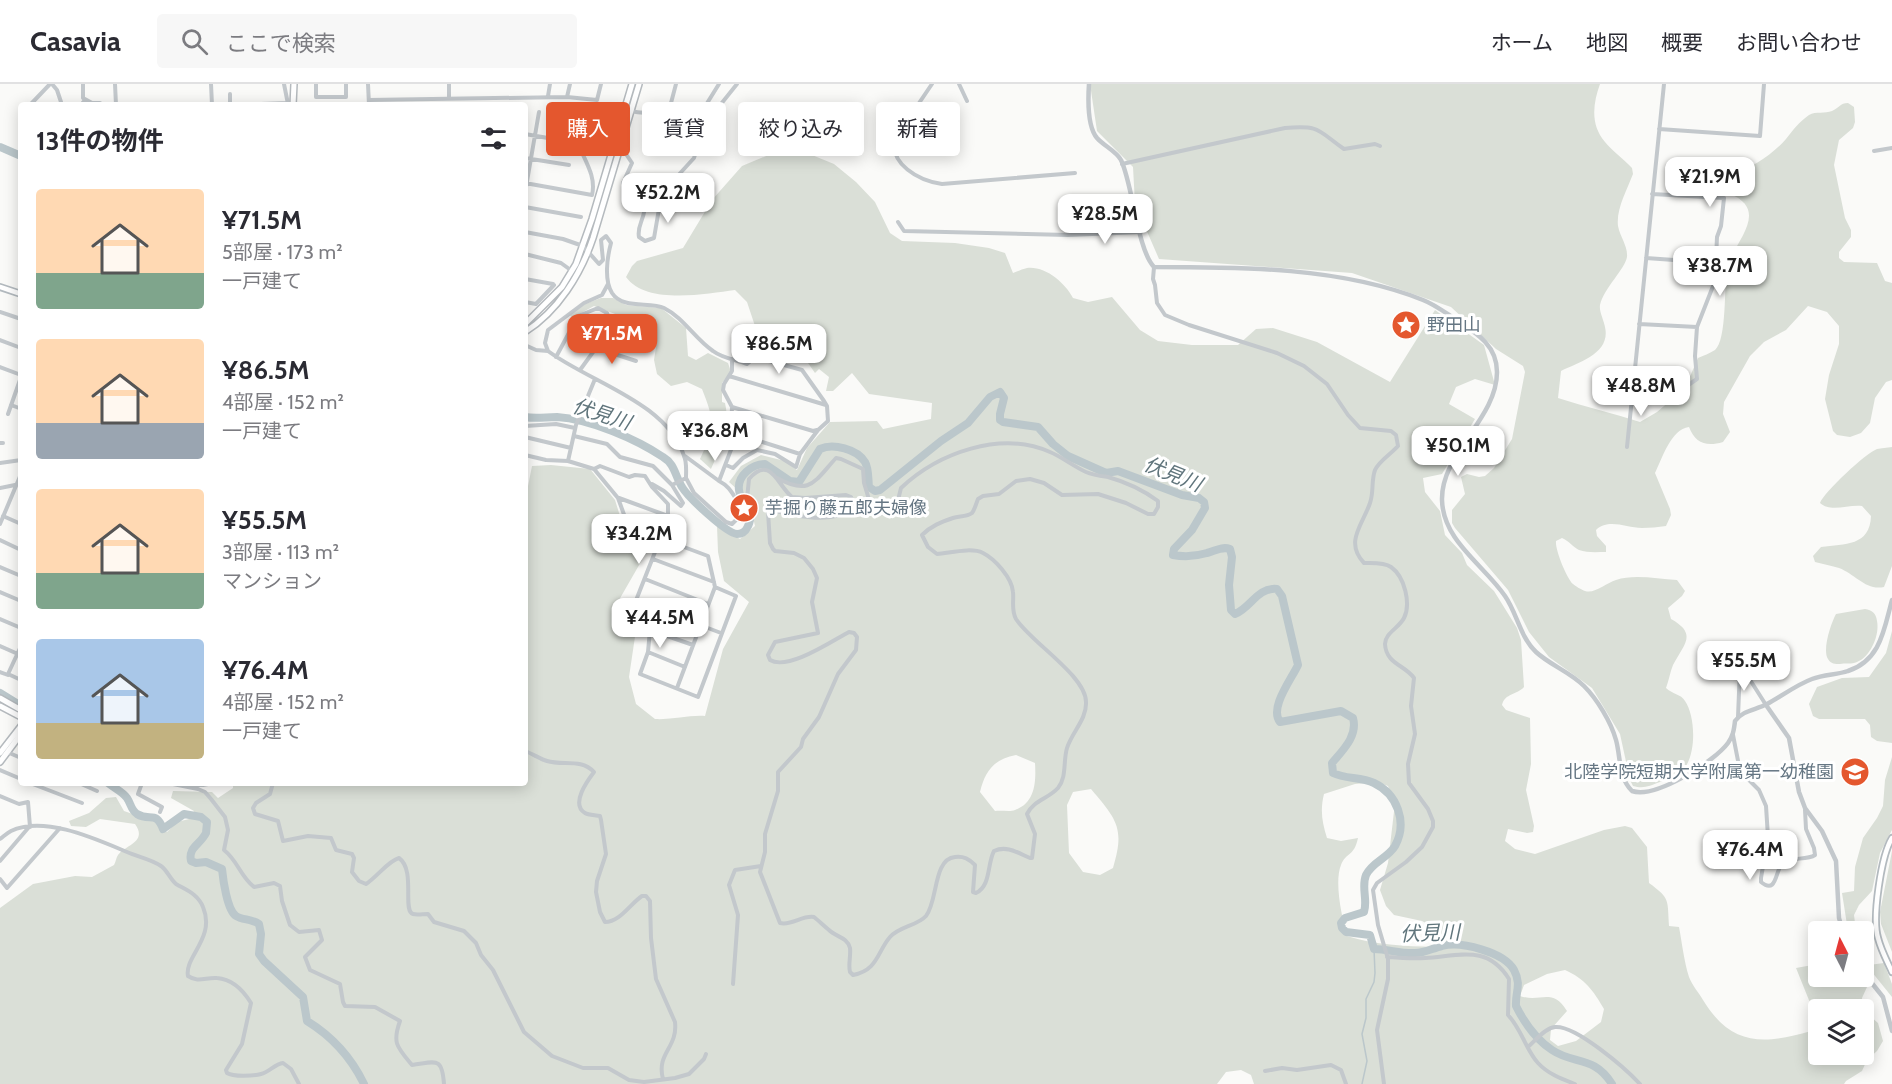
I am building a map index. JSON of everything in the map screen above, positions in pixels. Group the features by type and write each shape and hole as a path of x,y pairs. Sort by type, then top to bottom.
{"main road":[{"path":"290,102 294,84"},
{"path":"528,321 548,303 572,272 583,246 632,84"},
{"path":"630,114 639,84"},
{"path":"528,330 559,301 577,275 588,251 618,156"},
{"path":"0,287 18,293"},
{"path":"0,699 18,708"},
{"path":"0,706 18,715"},
{"path":"0,753 18,730"},
{"path":"0,762 18,738"},
{"path":"1892,838 1885,854 1875,915 1878,939 1892,972"}],"street":[{"path":"33,102 51,84 57,90 61,102"},
{"path":"83,84 83,98 90,102"},
{"path":"115,84 116,102"},
{"path":"211,84 212,102"},
{"path":"284,84 289,102"},
{"path":"316,84 316,97 346,97 346,84"},
{"path":"368,84 369,102 548,96 597,99 601,84"},
{"path":"449,84 449,98"},
{"path":"548,96 550,84"},
{"path":"567,97 570,84"},
{"path":"671,102 676,84"},
{"path":"707,102 719,84"},
{"path":"627,156 632,163 623,183 626,188 643,196 646,208 638,231 639,237 645,241 654,238 660,203 673,181 694,158 705,124 736,84"},
{"path":"932,84 896,137 893,146 899,161 910,171 931,183 942,184 1075,173"},
{"path":"959,84 967,101"},
{"path":"1089,84 1088,97 1093,131 1096,137 1119,157 1122,164 1149,259 1154,267 1153,279 1157,303 1166,315 1189,325 1277,353 1305,366 1327,384 1348,416 1360,428 1382,428 1391,431 1398,440 1398,446 1375,470 1371,502 1355,533 1354,540 1356,551 1364,563 1390,567 1396,572 1407,599 1408,607 1402,621 1388,636 1385,643 1391,660 1409,671 1414,678 1412,706 1415,734 1408,764 1409,783 1428,809 1433,827 1422,847 1377,883 1373,890 1378,925 1387,957 1388,979 1377,1030 1384,1084"},
{"path":"1627,447 1664,84"},
{"path":"1659,129 1760,136 1764,84"},
{"path":"230,94 230,102"},
{"path":"455,102 456,98"},
{"path":"631,111 642,113"},
{"path":"528,175 539,112"},
{"path":"1122,164 1285,128 1306,126 1323,132 1344,149 1375,144 1380,146"},
{"path":"528,134 546,137"},
{"path":"1874,151 1892,148"},
{"path":"528,183 592,195 595,184 583,156"},
{"path":"528,158 569,165"},
{"path":"1633,388 1681,390 1697,379 1695,356 1697,327 1715,281 1717,237 1721,226 1724,198 1652,194"},
{"path":"528,208 581,217"},
{"path":"898,222 904,231 1068,235 1141,232"},
{"path":"528,233 563,239 583,246 599,264 603,260 602,240 608,237 611,243 608,262 609,284 613,295 621,300 662,307 712,351 732,359 747,364 755,357 802,370 827,406 828,421 818,430 800,454 796,466 776,454 757,450 743,458 733,468 726,465"},
{"path":"528,255 561,263 572,272"},
{"path":"1646,258 1716,263"},
{"path":"1154,267 1226,267 1296,272 1368,283 1424,300 1481,337 1495,357 1497,382 1489,403 1446,476 1442,499 1446,522 1452,534 1504,595 1534,650 1576,679 1590,693 1613,732 1624,780 1632,790 1645,792 1683,778 1718,753 1733,735"},
{"path":"528,280 554,285 536,304 528,303"},
{"path":"609,284 602,295 584,303 548,330 545,344 548,351 646,409 670,431 685,456 730,488 742,506"},
{"path":"556,357 578,316 598,308 607,313 609,319 596,348 580,370"},
{"path":"0,312 18,318"},
{"path":"1639,324 1697,327"},
{"path":"0,340 18,347"},
{"path":"528,346 548,351"},
{"path":"596,348 636,361"},
{"path":"732,359 732,372 723,390 732,407 732,432 800,454"},
{"path":"0,369 18,375"},
{"path":"729,376 827,406"},
{"path":"568,461 576,426 595,379"},
{"path":"8,414 18,385"},
{"path":"11,405 18,408"},
{"path":"732,407 813,431 818,430"},
{"path":"528,426 556,424 576,426"},
{"path":"719,481 737,434"},
{"path":"574,436 607,444 620,457 653,466 673,484 683,503 681,507 664,491 651,484"},
{"path":"528,438 571,448"},
{"path":"685,456 685,479 694,493 726,522 732,524 736,521 747,499 749,479 758,471 770,472 795,487 807,486 821,475 836,458 841,459 863,469 864,483 874,516 896,508 901,488 937,463 975,448 1006,443 1030,445 1049,451 1088,472 1119,480 1144,490 1158,501 1154,514 1148,514 1126,502 1098,494 1062,495 1044,483 1030,479 1016,481 999,495 983,496 978,499 974,511 969,515 939,523 922,535 928,547 937,554 975,550 987,556 1000,568 1012,586 1014,613 1017,619 1037,642 1066,668 1086,696 1086,710 1066,750 1064,774 1059,787 1036,802 1027,814 1035,834 1032,858 1009,849 1002,848 994,851 986,884 976,893 974,892 975,866 965,857 950,857 944,861 939,872 932,906 924,918 894,933 877,960 868,969 853,975 848,966 849,945 845,939 831,933 814,917 780,923 763,882 761,866 765,852 765,834 778,791 778,772 797,753 803,739 814,726 832,683 856,650 858,643 854,633 849,632 817,651 782,663 770,660 768,655 775,642 818,633 812,602 817,578 804,558 794,553 772,549 768,512 771,510 798,516 836,516 855,508 853,500 846,495 792,497 777,478"},
{"path":"528,456 591,466 618,498 626,520 633,528 708,556 714,584 709,604 677,688"},
{"path":"0,463 18,460"},
{"path":"594,469 600,466 630,477 635,475 645,477 668,504 669,516 633,609 650,630 693,645"},
{"path":"673,484 685,479"},
{"path":"0,488 18,486"},
{"path":"0,524 2,515 18,486"},
{"path":"618,498 669,516"},
{"path":"2,515 18,523"},
{"path":"0,540 18,549"},
{"path":"650,630 648,652 640,674 698,697 736,596 714,584 653,559"},
{"path":"0,567 18,575"},
{"path":"645,579 709,604"},
{"path":"0,592 18,600"},
{"path":"1738,717 1749,710 1766,705 1814,678 1847,672 1863,665 1869,660 1882,638 1892,600"},
{"path":"637,601 721,633"},
{"path":"0,619 18,627"},
{"path":"0,646 18,650"},
{"path":"648,652 685,667"},
{"path":"1733,653 1740,667 1789,738 1799,792 1805,808 1822,831 1836,861 1840,921"},
{"path":"8,674 18,654"},
{"path":"1740,667 1740,710 1735,721 1733,735 1740,771 1759,790 1766,806 1768,837 1761,878 1764,885 1774,883 1782,864 1815,855 1806,829 1805,808"},
{"path":"0,672 18,679"},
{"path":"7,752 18,757"},
{"path":"528,752 545,761 581,764 591,768 594,772 581,792 579,801 586,814 600,816 601,820 606,854 597,881 596,892 600,912 605,922 611,922 617,918 642,896 646,896 650,901 651,938 656,979 675,1022 676,1030 673,1041 661,1061 663,1079"},
{"path":"0,770 18,778"},
{"path":"38,786 82,802"},
{"path":"87,786 97,790"},
{"path":"141,786 138,794 162,807 160,812"},
{"path":"184,786 205,792 222,812 228,830 224,850 234,858 249,883 254,886 274,883 280,886 290,925 299,932 319,930 322,940 305,957 310,970 340,984 345,1006 375,1007 400,1021 395,1036 398,1047 412,1065 434,1062 440,1064 443,1068 444,1084"},
{"path":"272,786 270,795 255,803 253,808 257,816 274,818 278,821 283,841 308,836 331,838 336,850 352,854 354,858 352,872 358,881 366,884 376,878 394,859 399,858 403,861 408,874 410,891 407,907 409,912 428,914 434,922 459,929 470,937 493,969 524,1032 540,1047 565,1062 591,1069 608,1068 636,1082 675,1078 689,1074 706,1054"},
{"path":"0,861 29,827 28,802 19,804 1,798"},
{"path":"0,839 11,831 52,826 161,866 174,882 197,898 204,910 204,936 188,969 188,976 197,980 216,978 229,981 240,988 251,1003 242,1044 226,1070 227,1073 237,1076 262,1074 283,1063 291,1069 299,1084"},
{"path":"0,879 7,888 61,828"},
{"path":"733,984 738,915 729,885 735,870 761,866"},
{"path":"1387,957 1424,958 1476,954 1496,963 1509,979 1508,1015 1517,1024 1536,1060 1546,1070 1575,1084"},
{"path":"1874,986 1882,997 1892,1031"},
{"path":"1529,1046 1546,1031 1560,1027 1583,1038 1625,1068 1640,1084"},
{"path":"1265,1071 1282,1068 1297,1070 1331,1065 1341,1070 1346,1084"}],"shaded area":[{"path":"1090,84 1600,84 1594,114 1597,128 1608,145 1632,168 1633,174 1622,200 1618,220 1627,257 1600,305 1606,336 1603,344 1599,350 1585,360 1561,371 1558,398 1640,422 1657,412 1685,388 1698,358 1715,350 1719,344 1722,335 1727,268 1749,219 1748,209 1742,201 1730,194 1730,174 1746,169 1768,156 1809,115 1832,111 1845,103 1854,107 1853,128 1839,140 1834,165 1845,218 1851,230 1851,237 1839,252 1839,258 1844,262 1877,263 1885,281 1892,283 1892,380 1886,382 1875,398 1870,423 1861,433 1850,437 1837,435 1833,431 1825,399 1829,375 1839,344 1839,326 1827,312 1808,306 1786,330 1764,342 1750,356 1724,402 1723,414 1730,432 1723,442 1706,444 1694,437 1689,427 1677,433 1672,439 1655,473 1670,509 1671,515 1666,526 1642,528 1612,524 1601,526 1596,530 1597,536 1606,546 1606,552 1579,550 1562,538 1556,541 1567,575 1573,584 1585,591 1597,590 1623,578 1638,577 1677,580 1685,591 1668,608 1671,619 1684,630 1686,640 1673,665 1666,688 1683,699 1689,708 1693,727 1690,757 1681,772 1650,786 1633,786 1620,734 1592,688 1549,657 1529,632 1508,590 1452,523 1452,510 1465,494 1461,477 1467,474 1485,476 1494,468 1512,439 1525,372 1523,366 1496,349 1451,307 1352,273 1159,259 1135,204 1133,167 1097,131"},
{"path":"766,156 814,156 834,164 856,182 875,202 890,233 902,241 955,243 1005,253 1013,273 1027,268 1041,270 1060,281 1073,298 1088,302 1112,297 1140,330 1158,341 1192,345 1238,345 1256,329 1273,328 1317,342 1390,382 1435,310 1484,345 1495,385 1475,379 1456,387 1449,404 1475,419 1442,474 1423,478 1425,492 1440,511 1445,535 1462,553 1467,565 1494,591 1517,628 1521,640 1524,687 1508,696 1502,705 1506,710 1530,718 1531,764 1526,790 1534,826 1533,832 1527,833 1508,829 1505,841 1515,849 1535,854 1604,830 1625,826 1632,828 1647,847 1649,883 1661,893 1668,905 1669,926 1679,927 1690,980 1714,1015 1737,1034 1750,1038 1778,1039 1808,1032 1808,1065 1865,1065 1862,1071 1844,1084 1254,1084 1251,1075 1241,1070 1226,1072 1217,1084 0,1084 0,908 33,884 75,876 92,877 114,865 118,855 137,839 139,835 135,824 100,819 86,827 71,826 69,821 89,813 106,798 116,797 124,811 156,822 167,832 177,822 189,819 194,811 171,798 173,791 212,792 218,798 233,786 528,786 528,486 532,466 551,465 590,469 615,500 625,532 642,560 615,607 636,630 629,677 636,704 655,719 705,716 723,649 749,602 724,581 718,552 717,526 740,539 755,526 749,500 729,482 741,466 761,455 785,461 797,470 807,448 830,422 877,421 883,429 931,419 932,403 869,394 852,373 833,391 826,391 829,377 819,369 815,373 808,363 762,347 747,302 735,290 677,296 647,291 635,286 626,277 637,261 683,248 712,200 742,166","holes":["1016,755 1035,763 1033,790 1027,802 1013,811 995,811 980,792 992,767","1377,782 1388,786 1395,803 1388,863 1380,890 1386,906 1394,915 1422,921 1439,930 1443,937 1434,947 1379,943 1347,936 1340,900 1339,872 1343,861 1354,848 1358,838 1341,841 1327,838 1323,821 1324,794 1355,784","1091,789 1113,817 1118,834 1117,854 1113,868 1100,875 1083,872 1069,853 1067,805 1073,792","1565,970 1583,981 1604,1009 1601,1022 1576,1041 1558,1046 1550,1040 1551,1029 1567,1011 1562,1004 1546,997 1520,996 1524,985 1547,974"]},
{"path":"601,298 613,298 626,305 661,308 686,328 688,356 696,360 708,353 728,363 731,372 722,383 722,402 725,403 727,413 726,430 711,469 700,459 712,424 702,389 687,382 671,386 657,374 654,360 657,341 631,320 594,306 572,318 570,315 585,304"},
{"path":"1892,447 1892,566 1884,587 1878,588 1866,584 1839,568 1815,562 1813,556 1821,547 1855,542 1866,533 1870,526 1871,516 1862,506 1835,508 1820,503 1837,482 1864,458 1877,449"},
{"path":"1870,610 1876,616 1878,627 1873,646 1860,661 1832,663 1826,655 1826,649 1836,614"},
{"path":"1892,631 1892,743 1877,741 1871,737 1870,725 1865,719 1819,719 1813,716 1809,704 1817,687 1842,678 1869,677 1886,653"},
{"path":"1892,757 1892,830 1880,853 1872,891 1859,905 1854,915 1855,921 1846,921 1842,893 1854,891 1855,867 1863,838 1883,806 1885,780"},
{"path":"1892,851 1892,952 1881,924 1880,912"},
{"path":"1884,963 1892,984 1892,997 1874,975 1874,964"},
{"path":"1808,966 1808,987 1867,987 1862,998 1809,999 1796,968"},
{"path":"1874,1020 1878,1023 1883,1041 1874,1054"}],"waterway":[{"name":"伏見川","path":"0,147 18,155"},
{"name":"伏見川","path":"528,417 557,417 584,422 612,431 652,450 670,463 682,487 699,506 725,528 737,534 744,532 750,522 749,512 740,495 740,480 755,466 765,464 790,481 799,482 820,449 844,448 861,457 867,468 869,487 875,491 880,490 941,441 968,423 990,397 1000,392 1004,398 1000,414 1000,420 1003,422 1038,427 1068,456 1106,473 1118,471 1182,495 1199,498 1204,502 1205,508 1192,530 1174,549 1173,555 1195,555 1221,548 1230,549 1232,557 1229,585 1231,610 1235,614 1264,591 1277,589 1282,596 1298,665 1279,702 1277,716 1280,722 1341,711 1353,718 1351,737 1332,763 1333,773 1374,783 1389,794 1398,810 1400,828 1395,846 1366,875 1364,912 1345,918 1341,923 1342,928 1346,932 1370,935 1374,949 1415,953 1442,946 1460,945 1481,949 1501,958 1514,970 1518,984 1516,1006 1536,1036 1560,1055 1591,1064 1612,1084"},
{"path":"0,693 18,704"},
{"path":"112,786 125,796 135,812 142,816 155,818 163,829 184,814 201,817 207,822 204,837 191,852 191,861 206,862 222,869 226,894 233,913 259,924 261,934 259,954 303,997 307,1021 340,1048 364,1084"},
{"path":"1362,1084 1367,1061 1362,1034 1366,1018 1366,999 1374,982 1374,949"}],"place":[{"name":"野田山","path":"1406,325"},
{"name":"芋掘り藤五郎夫婦像","path":"744,508"},
{"name":"北陸学院短期大学附属第一幼稚園","path":"1855,772"}]}
